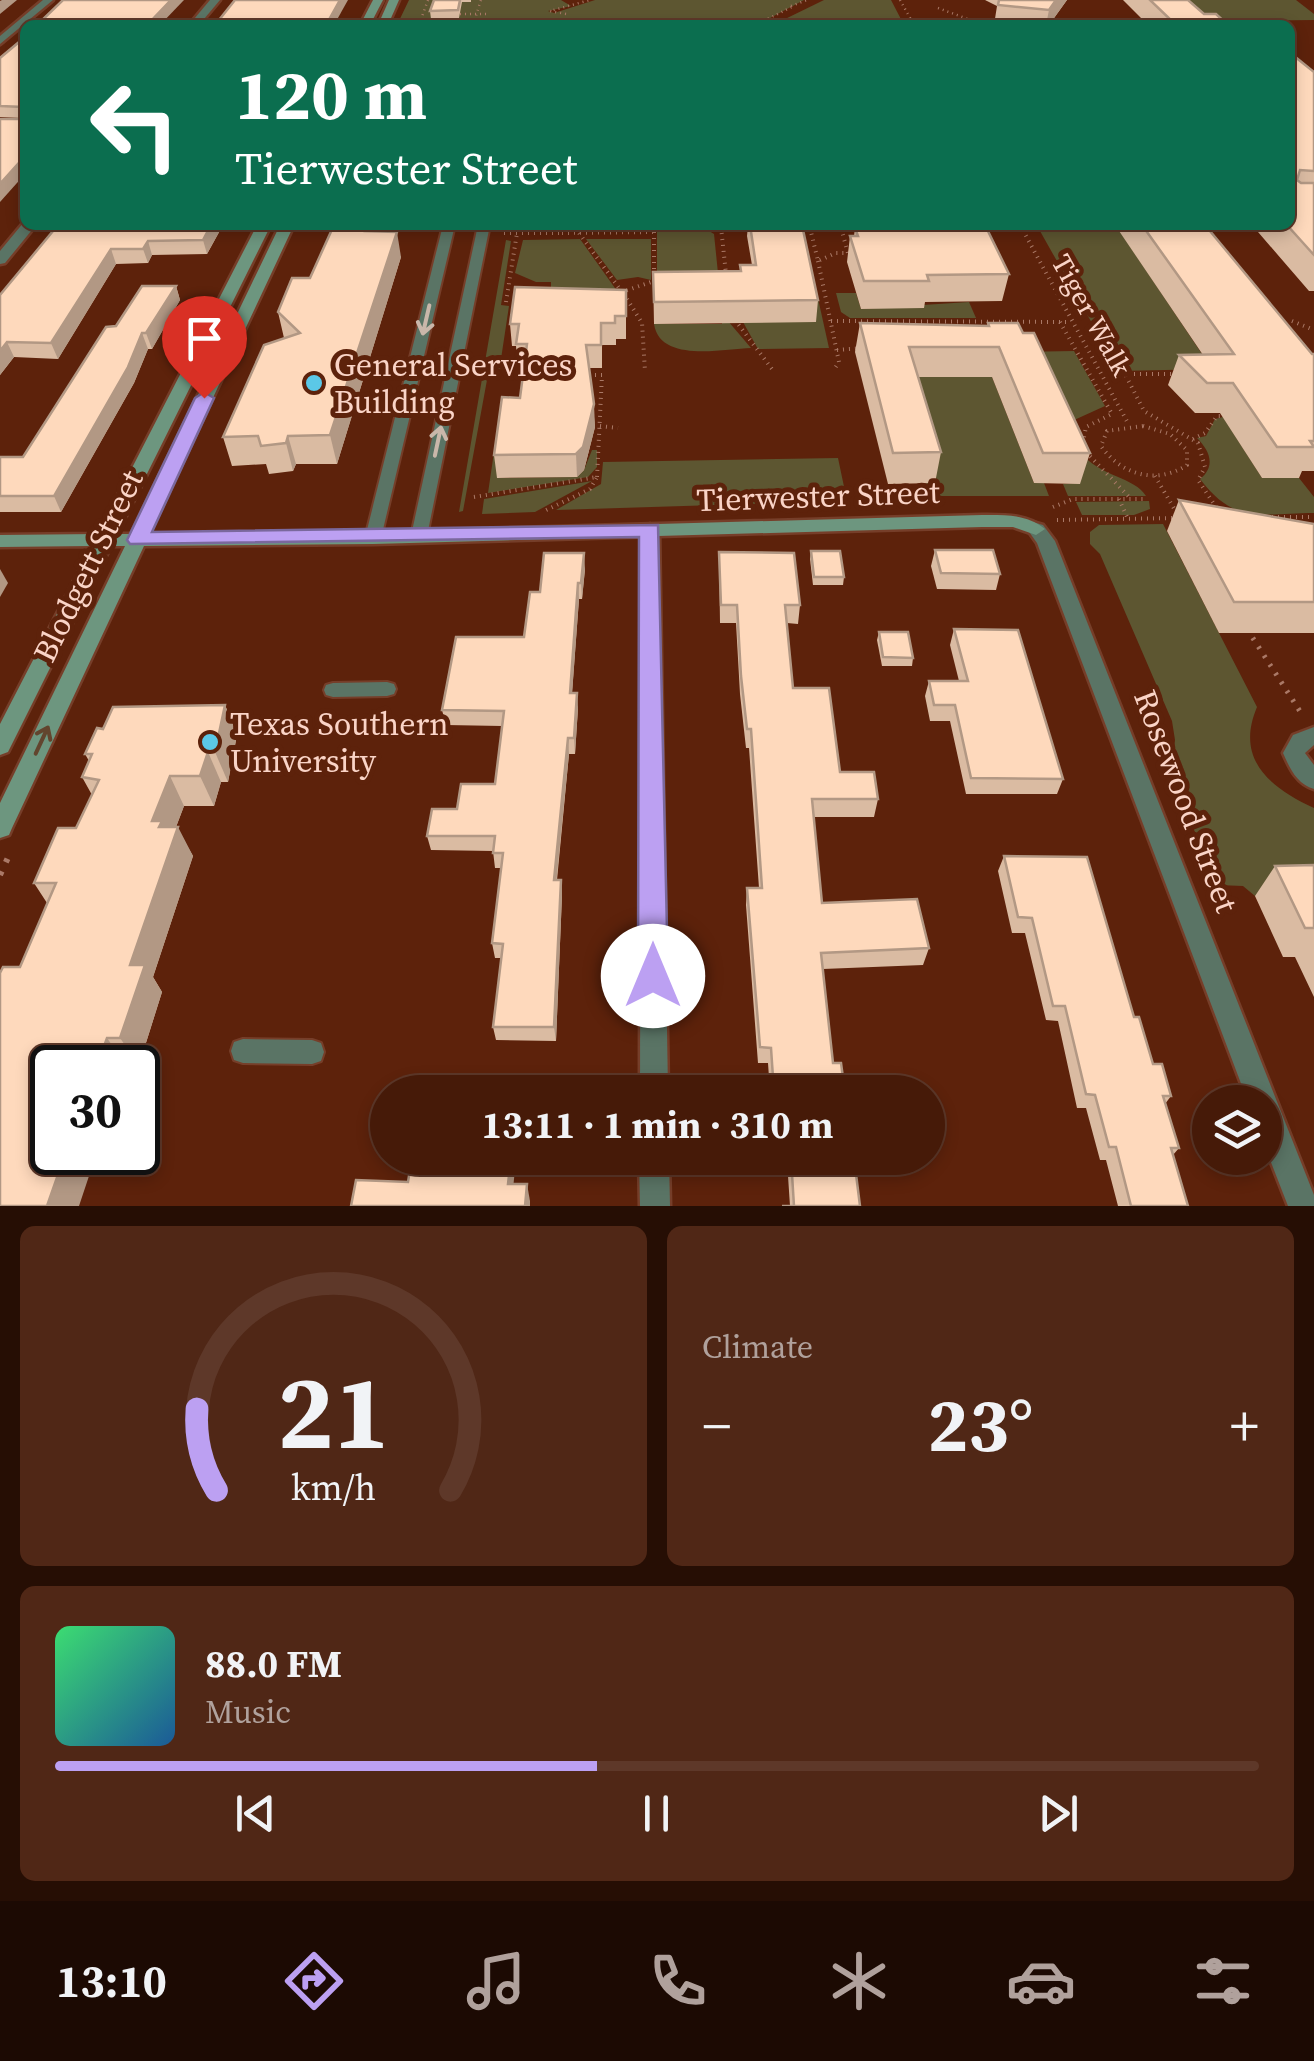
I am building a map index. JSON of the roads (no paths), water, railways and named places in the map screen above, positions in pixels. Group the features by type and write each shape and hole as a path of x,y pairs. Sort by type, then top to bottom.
{"main road":[{"name":"Blodgett Street","path":"0,746 262,230"},
{"name":"Blodgett Street","path":"0,828 285,230"},
{"path":"248,257 272,256"},
{"name":"Tierwester Street","path":"0,541 373,538 1014,521 1044,524"}],"street":[{"path":"25,20 48,0"},
{"path":"198,20 215,0"},
{"path":"0,41 20,24"},
{"path":"0,260 25,230"},
{"name":"Rosewood Street","path":"1044,524 1046,541 1256,1085"},
{"path":"650,530 654,1075"},
{"path":"1313,736 1301,741 1294,753 1314,780"},
{"name":"Rosewood Street","path":"1282,1153 1302,1206"},
{"path":"654,1175 654,1206"}],"lane":[{"path":"373,538 447,230"},
{"path":"419,536 483,230"},
{"path":"333,690 387,689"},
{"path":"244,1051 312,1052"}],"place":[{"name":"General Services Building","path":"314,383"},
{"name":"Texas Southern University","path":"210,742"}]}
